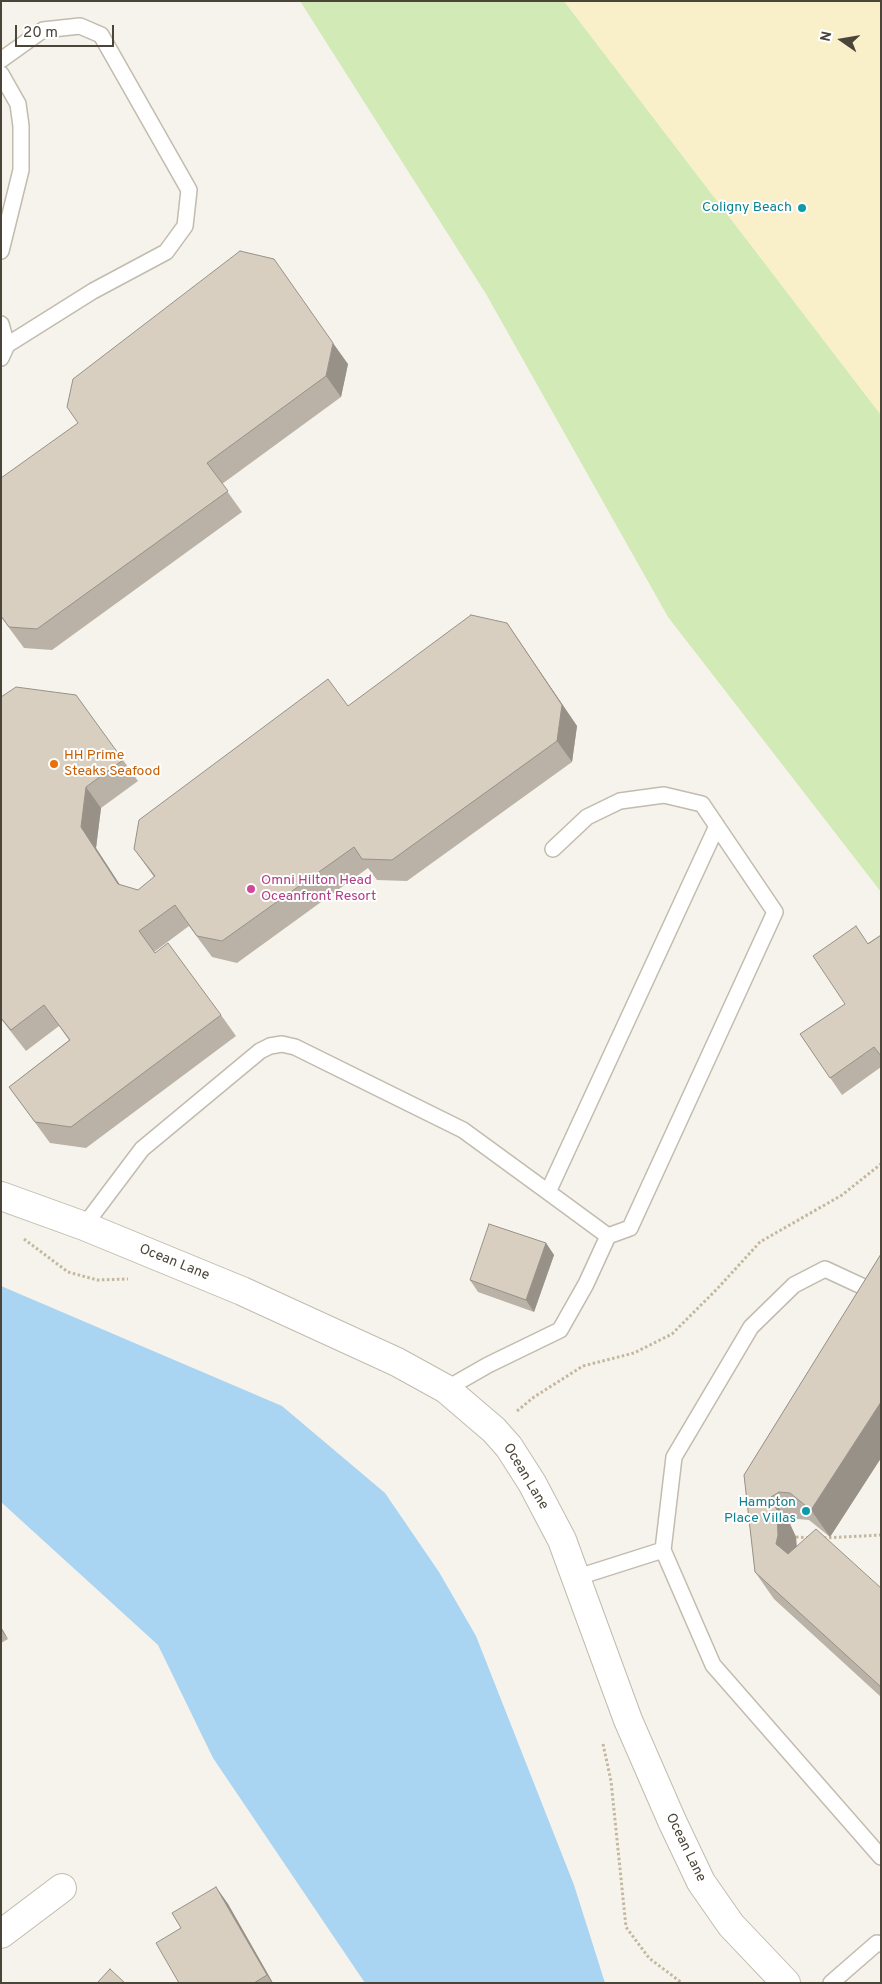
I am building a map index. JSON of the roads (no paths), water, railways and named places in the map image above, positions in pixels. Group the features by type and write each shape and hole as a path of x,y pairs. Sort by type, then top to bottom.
{"street":[{"name":"Ocean Lane","path":"1,1196 84,1226 242,1291 397,1362 446,1389 494,1430 509,1447 532,1483 562,1540 628,1720 672,1822 701,1882 731,1925 786,1983"},
{"path":"1,1934 62,1888"}],"lane":[{"path":"1,60 43,30 80,26 101,35 188,190 185,226 166,252 93,291 4,351 1,324"},
{"path":"1,74 18,104 21,126 21,170 1,251"},
{"path":"446,1389 488,1365 560,1330 586,1284 608,1236 630,1228 775,912 702,804 664,795 620,801 587,817 553,849"},
{"path":"548,1192 717,826"},
{"path":"84,1226 142,1149 260,1051 270,1046 282,1044 295,1047 463,1130 608,1236"},
{"path":"881,1295 824,1269 794,1285 751,1326 674,1457 663,1550 713,1665 881,1857"},
{"path":"575,1578 663,1550"},
{"path":"831,1983 880,1942"}],"water":[{"path":"1,1286 282,1406 385,1493 439,1572 476,1636 574,1885 605,1983 365,1983 213,1758 158,1645 1,1502"}],"place":[{"name":"Coligny Beach","path":"802,208"},
{"name":"HH Prime Steaks Seafood","path":"54,764"},
{"name":"Omni Hilton Head Oceanfront Resort","path":"251,889"},
{"name":"Hampton Place Villas","path":"806,1511"}]}
